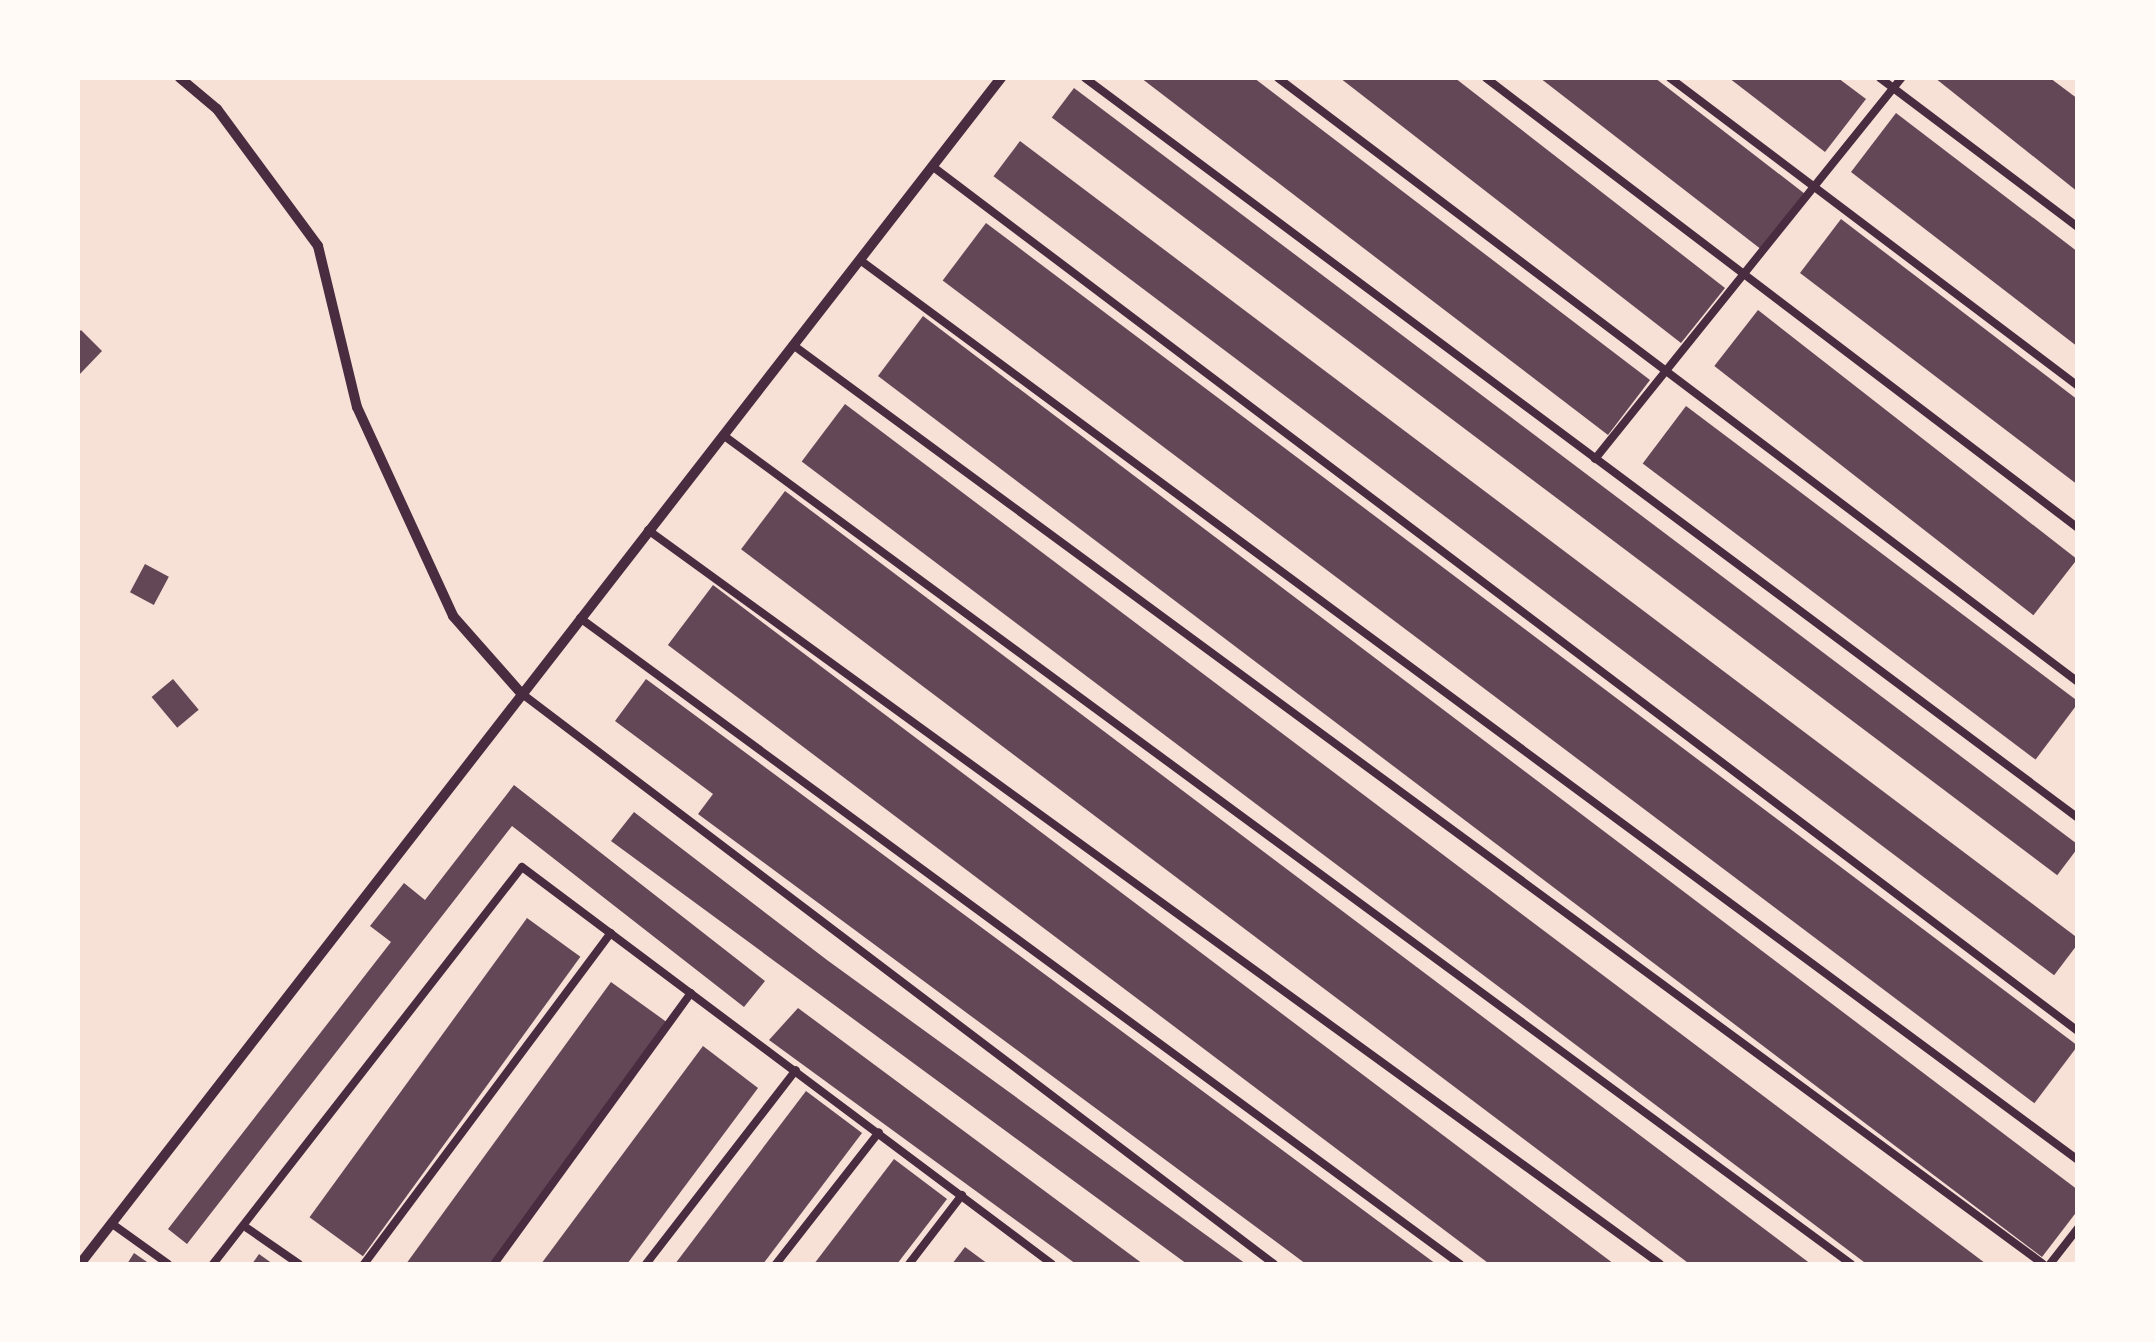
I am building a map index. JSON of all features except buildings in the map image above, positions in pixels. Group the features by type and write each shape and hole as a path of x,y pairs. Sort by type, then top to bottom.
{"street":[{"path":"180,78 217,109 318,246 356,407 453,616 521,693"},
{"path":"80,1264 1001,78"}],"lane":[{"path":"1085,78 2078,818"},
{"path":"1278,78 2078,682"},
{"path":"1486,78 2078,528"},
{"path":"1670,78 2078,386"},
{"path":"1880,78 2078,227"},
{"path":"1594,459 1901,78"},
{"path":"932,166 2078,1031"},
{"path":"860,260 2078,1160"},
{"path":"792,345 2046,1264 2078,1228"},
{"path":"723,435 1851,1264"},
{"path":"648,530 1660,1264"},
{"path":"580,618 1460,1264"},
{"path":"521,693 1274,1264"},
{"path":"213,1264 247,1228 522,867 962,1194 1049,1264"},
{"path":"364,1264 611,933"},
{"path":"494,1264 691,993"},
{"path":"646,1264 796,1070"},
{"path":"776,1264 879,1132"},
{"path":"909,1264 962,1194"},
{"path":"111,1223 168,1264"},
{"path":"247,1228 299,1264"}]}
